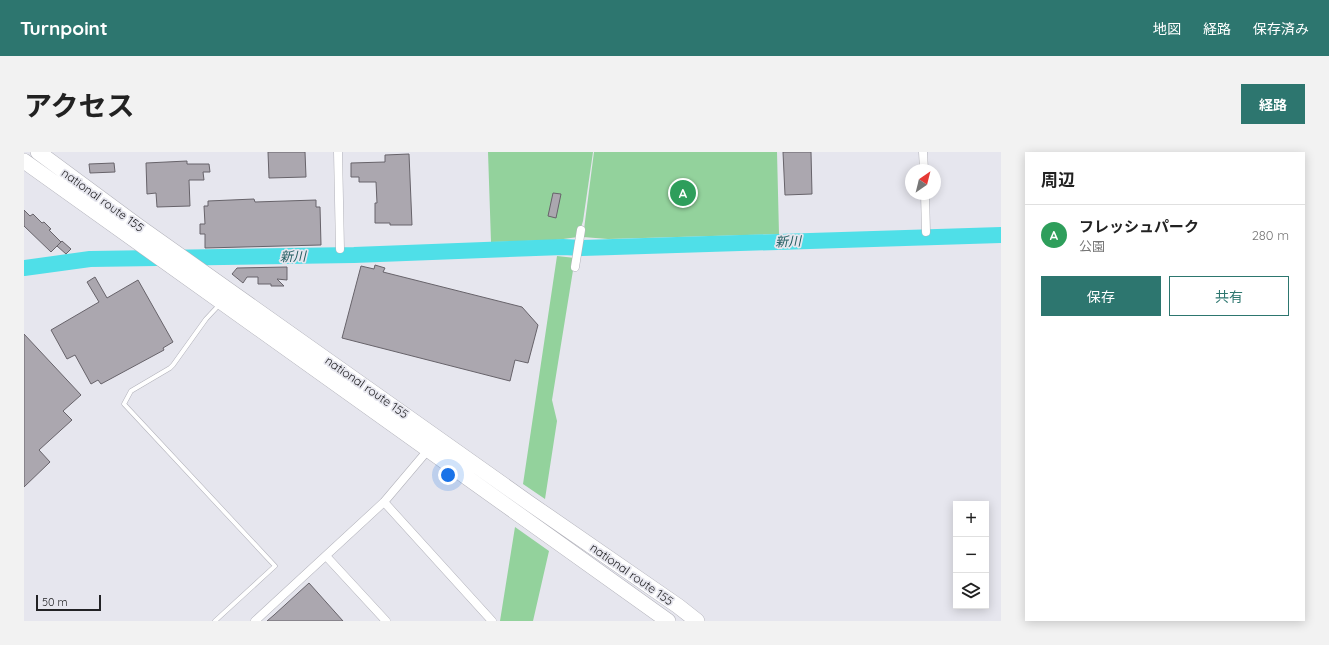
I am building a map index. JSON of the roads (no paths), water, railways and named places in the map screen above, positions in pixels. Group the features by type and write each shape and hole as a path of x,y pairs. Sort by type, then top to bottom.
{"highway":[{"name":"national route 155","path":"38,152 176,253 529,503 678,606 697,621"},
{"name":"national route 155","path":"24,161 668,621"}],"street":[{"path":"338,152 340,249"},
{"path":"923,152 924,164"},
{"path":"925,200 926,232"},
{"path":"575,267 581,230"},
{"path":"255,621 384,502 428,450"},
{"path":"384,502 492,621"},
{"path":"326,556 386,621"}],"lane":[{"path":"215,621 275,566 124,404 131,391 173,365 206,319 221,302"}],"waterway":[{"name":"新川","path":"24,268 90,259 354,255 563,247 582,248 1001,235"}],"place":[{"name":"フレッシュパーク","path":"683,193"}]}
